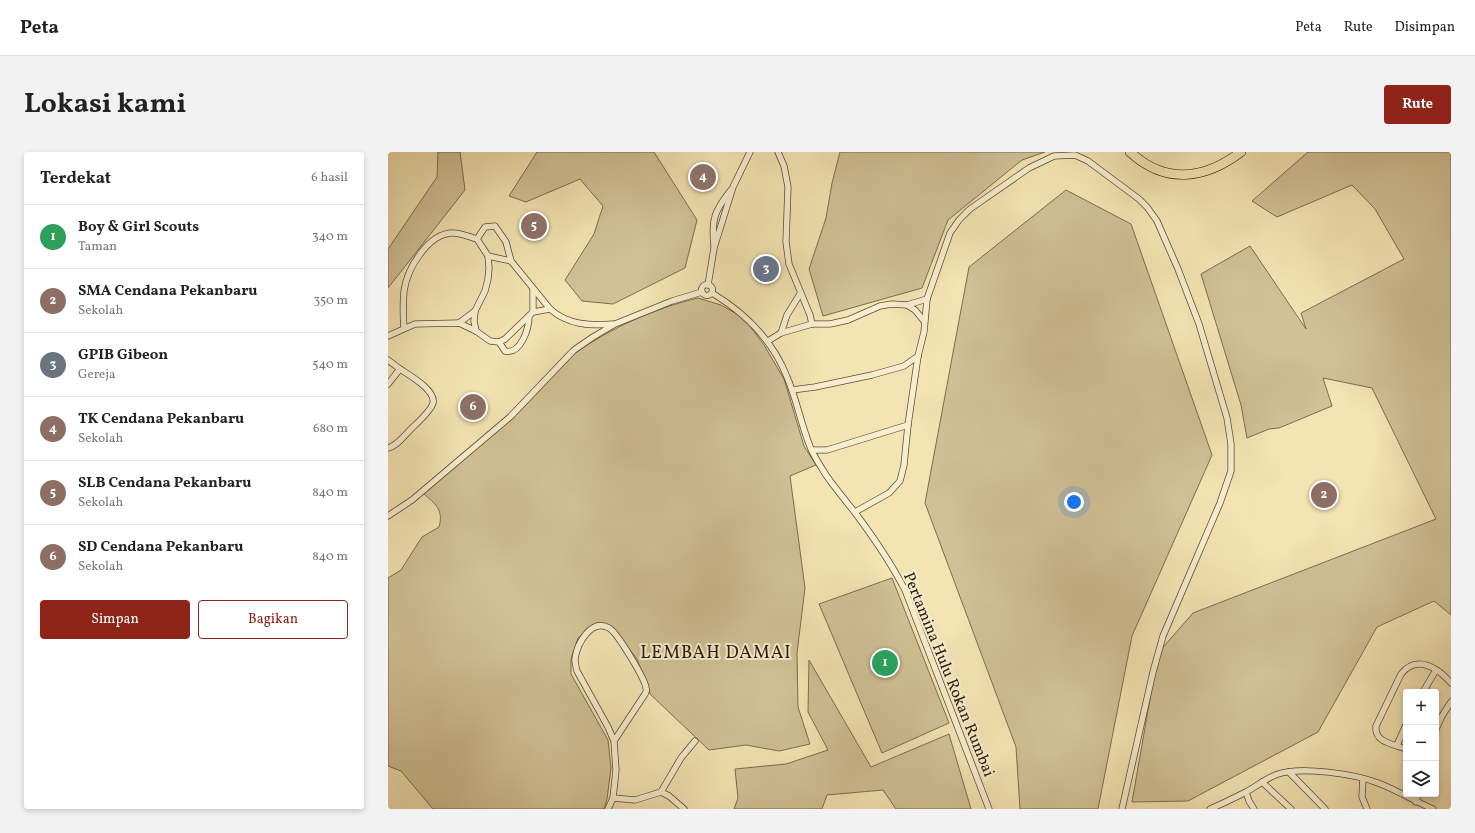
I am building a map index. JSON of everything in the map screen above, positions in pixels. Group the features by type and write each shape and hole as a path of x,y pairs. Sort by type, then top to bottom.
{"main road":[{"path":"1130,152 1136,158 1155,168 1165,172 1183,175 1193,175 1219,167 1241,152"}],"street":[{"path":"708,285 714,248 733,187 750,152"},
{"path":"778,152 784,166 788,187 786,242 789,264 800,294 810,315 812,324"},
{"path":"855,512 889,493 900,481 904,465 908,425 918,356 922,342 927,299 950,233 959,220 970,209 1029,168 1054,156 1074,155 1088,161 1139,199 1147,207 1157,222 1178,269 1199,324 1227,418 1231,444 1231,471 1220,503 1163,636 1153,672 1122,809"},
{"path":"714,248 712,234 715,212 733,187"},
{"path":"477,239 485,228 495,226 506,242 511,261 550,309 564,320 596,326 614,324"},
{"path":"404,328 404,289 414,263 429,243 442,235 452,233 477,239 488,256 488,279 485,291 475,311 474,321 476,331"},
{"path":"488,256 511,261"},
{"path":"702,292 703,287 708,285"},
{"path":"702,292 706,296 712,293 712,288 708,285"},
{"path":"499,342 504,351 512,351 515,350 521,342 529,324 533,289"},
{"path":"388,516 412,500 510,417 574,350 614,324 672,301 702,292"},
{"name":"Pertamina Hulu Rokan Rumbai","path":"712,293 742,315 768,341 779,359 792,390 812,450 827,476 889,560 905,590 989,809"},
{"path":"781,333 787,315 800,294"},
{"path":"768,341 781,333 812,324 830,324 848,320 880,306 892,304 908,305 927,299"},
{"path":"908,305 915,310 924,321"},
{"path":"388,336 404,328 422,323 459,323 476,331 490,341 499,342 506,339 531,314 550,309"},
{"path":"459,323 475,311"},
{"path":"792,390 849,380 904,366 918,356"},
{"path":"388,360 425,386 432,395 433,403 419,421 398,443 388,448"},
{"path":"904,366 916,374"},
{"path":"388,384 400,369"},
{"path":"812,450 827,450 908,425"},
{"path":"608,809 613,798 616,770 614,741 608,726 577,671 576,665 576,659 582,640 589,631 598,626 611,628 618,637 643,680 646,688 642,700 614,741"},
{"path":"1403,748 1386,742 1378,737 1376,731 1376,726 1401,674 1407,667 1414,664 1421,664 1442,673 1451,683"},
{"path":"1425,689 1436,670"},
{"path":"1438,725 1451,702"},
{"path":"1397,745 1403,732"},
{"path":"661,792 681,758 695,741"},
{"path":"1289,772 1325,809"},
{"path":"1210,809 1279,774 1289,772 1330,772 1363,779 1389,788 1433,809"},
{"path":"1363,779 1362,798 1367,809"},
{"path":"1262,782 1291,809"},
{"path":"613,798 635,800 661,792 670,796 684,809"},
{"path":"1246,792 1254,809"},
{"path":"1416,802 1417,797"}],"shaded area":[{"path":"438,152 460,152 465,190 388,288 388,249 437,177"},
{"path":"537,152 654,152 697,220 685,268 613,304 582,301 565,280 594,234 603,206 580,179 526,202 509,196"},
{"path":"840,152 1045,152 1022,160 948,220 922,288 823,316 809,269 826,218 832,183"},
{"path":"1308,152 1451,152 1451,615 1434,601 1377,627 1318,732 1188,801 1132,802 1158,653 1193,613 1436,519 1372,388 1323,378 1332,406 1279,428 1269,429 1247,438 1241,405 1201,274 1250,246 1306,329 1301,313 1404,259 1375,209 1352,185 1277,217 1252,201"},
{"path":"1066,190 1131,224 1212,455 1132,636 1098,809 1020,809 1016,747 925,503 969,267"},
{"path":"698,298 721,305 744,318 764,345 784,379 804,446 816,465 790,476 805,588 797,653 798,707 810,744 779,751 746,745 709,750 650,694 637,659 612,627 593,626 578,638 571,659 571,674 608,740 611,768 607,799 604,809 433,809 401,771 388,766 388,578 401,570 422,537 439,527 439,511 435,504 423,493 444,477 574,354 618,327 666,307"},
{"path":"892,578 949,723 882,753 819,604"},
{"path":"809,660 871,767 949,734 971,809 896,809 883,790 827,795 822,809 734,809 738,798 735,769 786,764 828,750 808,712"}],"place":[{"name":"TK Cendana Pekanbaru","path":"703,177"},
{"name":"SLB Cendana Pekanbaru","path":"534,226"},
{"name":"GPIB Gibeon","path":"766,269"},
{"name":"SD Cendana Pekanbaru","path":"473,407"},
{"name":"SMA Cendana Pekanbaru","path":"1324,495"},
{"name":"Boy & Girl Scouts","path":"885,663"}],"district":[{"name":"LEMBAH DAMAI","path":"716,652"}]}
